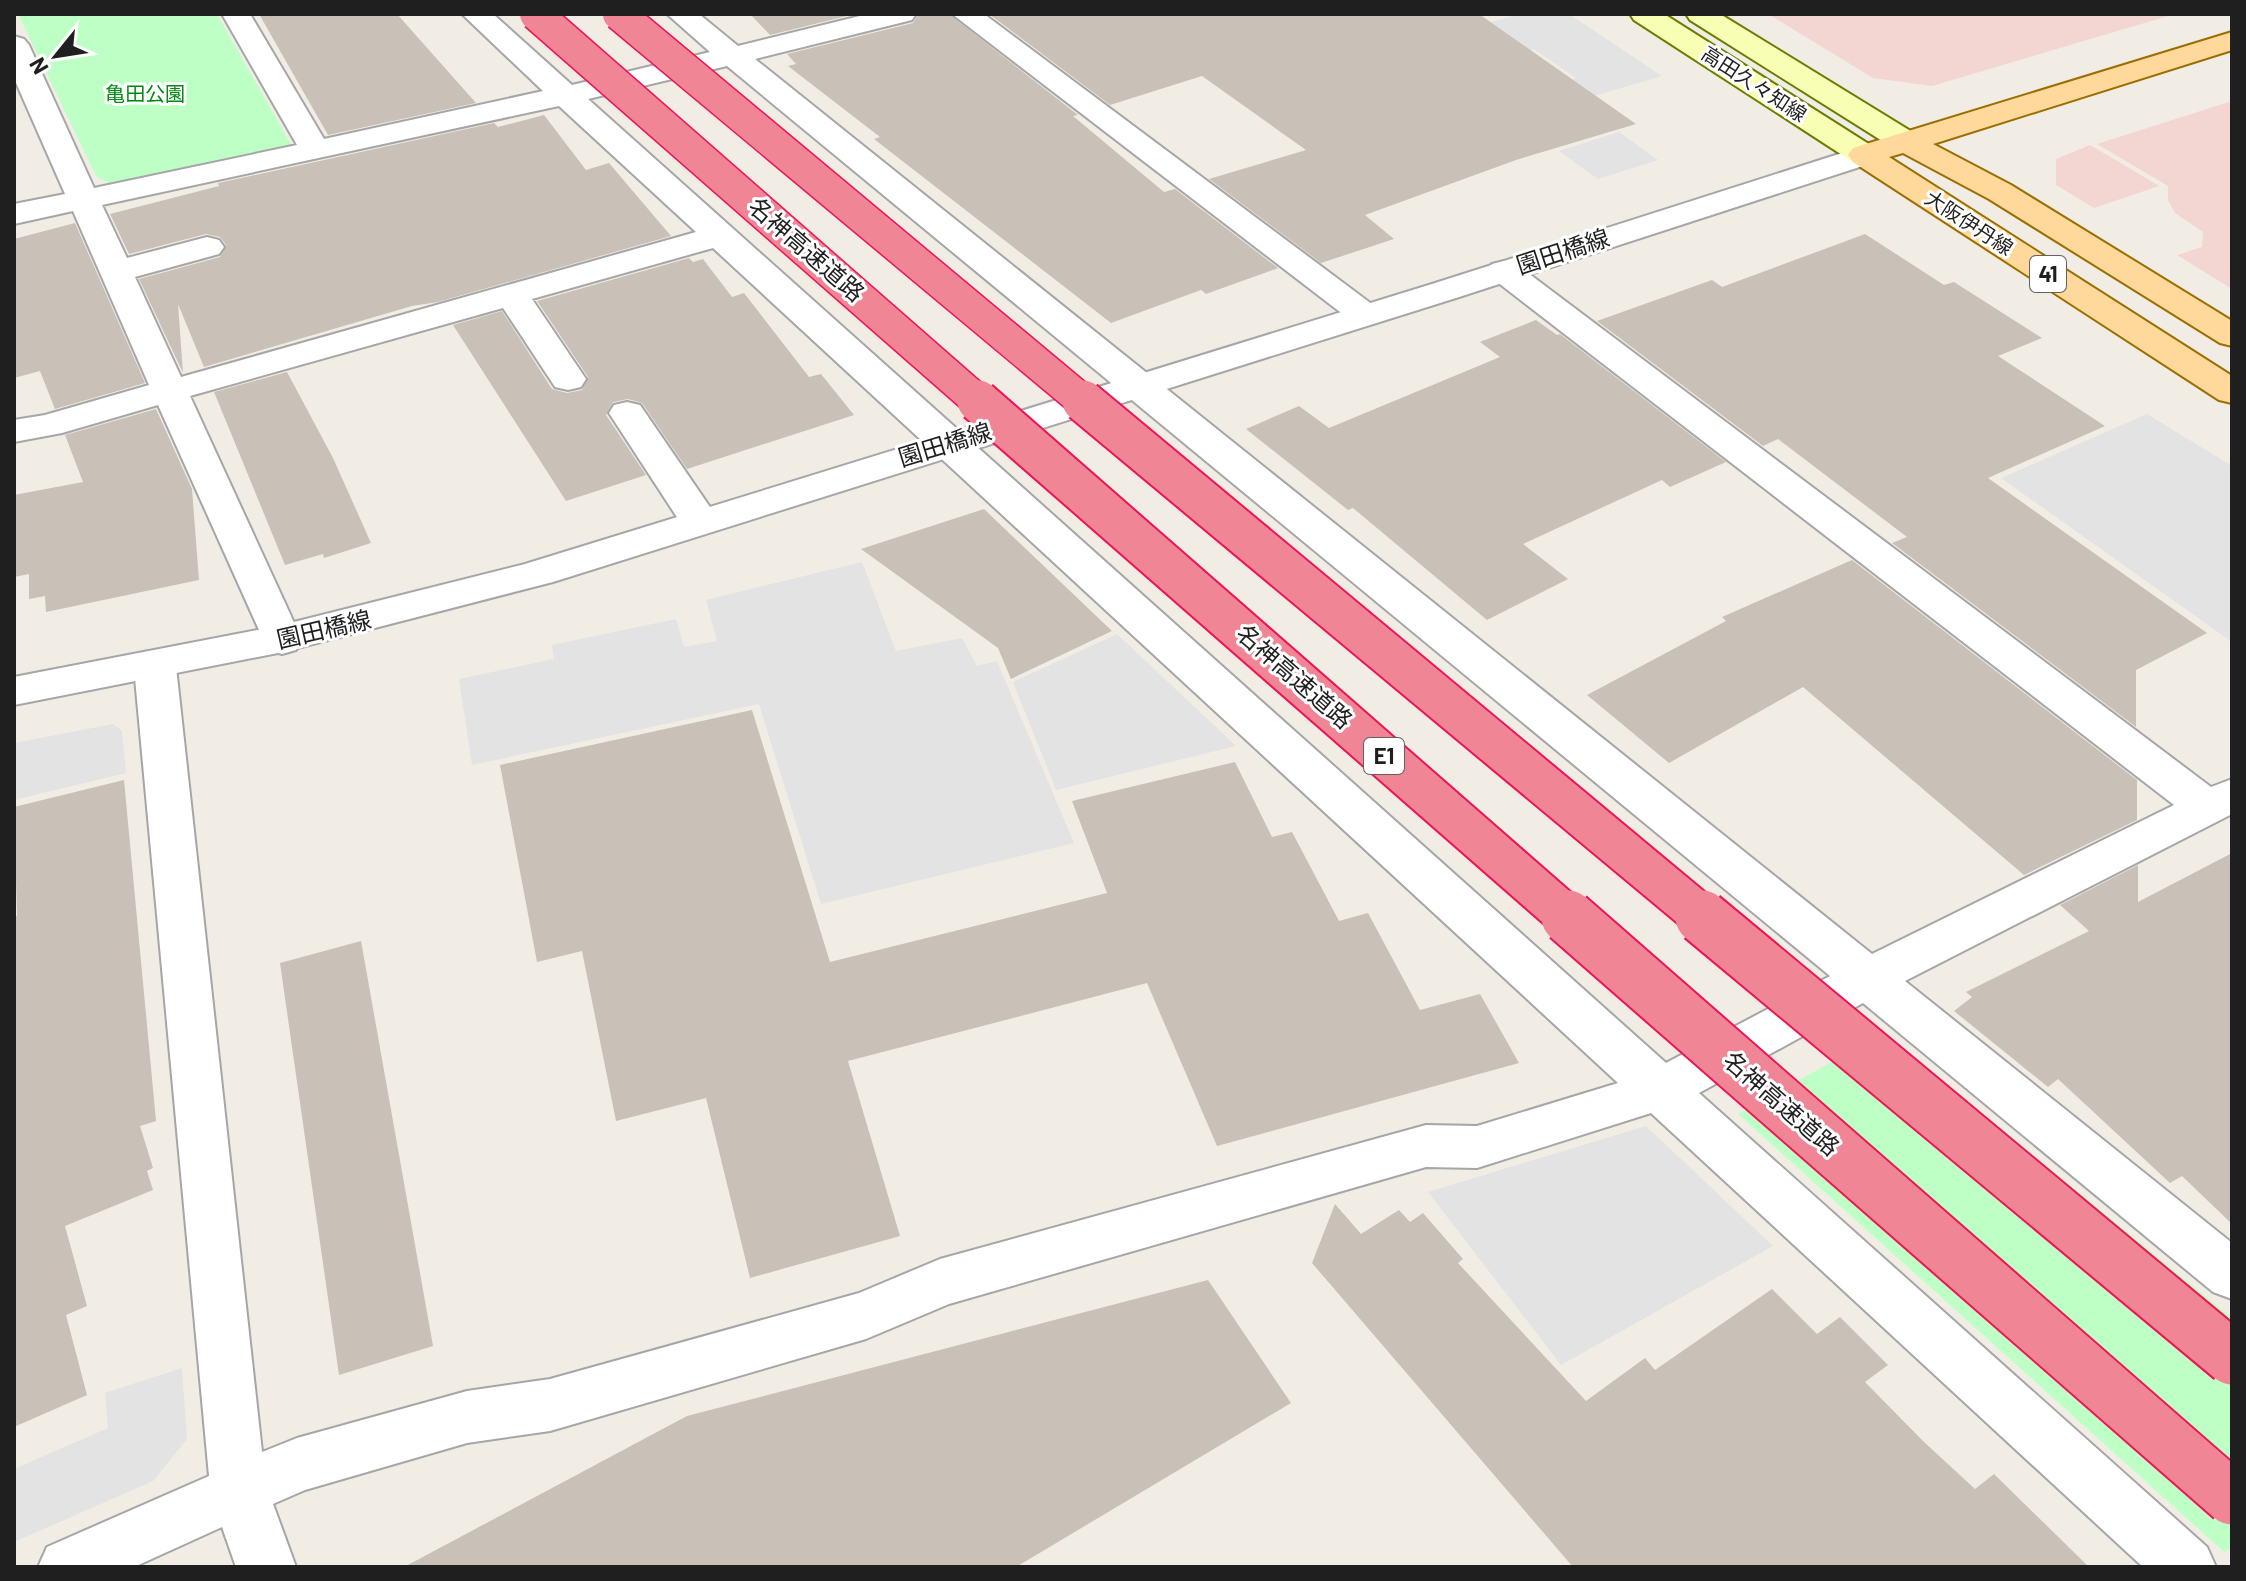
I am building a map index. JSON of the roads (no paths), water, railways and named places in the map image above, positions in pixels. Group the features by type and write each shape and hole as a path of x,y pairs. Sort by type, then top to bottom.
{"highway":[{"name":"名神高速道路","path":"536,14 2232,1498"},
{"path":"619,14 2232,1358"}],"main road":[{"name":"高田久々知線","path":"1644,14 1864,155"},
{"name":"高田久々知線","path":"1700,14 1906,142"},
{"path":"1864,155 2232,41"},
{"name":"大阪伊丹線","path":"1906,142 2000,192 2232,336"},
{"name":"大阪伊丹線","path":"1864,155 2232,392"}],"street":[{"path":"236,14 315,150"},
{"path":"476,14 2186,1567"},
{"path":"681,14 2232,1275"},
{"path":"14,214 564,95 902,14"},
{"path":"966,14 1365,315"},
{"path":"14,45 26,98 86,199 282,640"},
{"name":"園田橋線","path":"14,691 155,667 282,640 403,611 524,577 1365,315 1864,155"},
{"path":"14,431 49,425 719,236"},
{"path":"118,271 207,247"},
{"path":"68,1567 297,1465 467,1417 550,1405 866,1315 940,1283 1426,1146 1477,1147 1660,1090 1867,978 2220,801 1504,271"},
{"path":"512,295 568,379"},
{"path":"627,413 700,522"},
{"path":"155,667 235,1465 266,1567"}],"park label":[{"name":"亀田公園","path":"145,94"}]}
